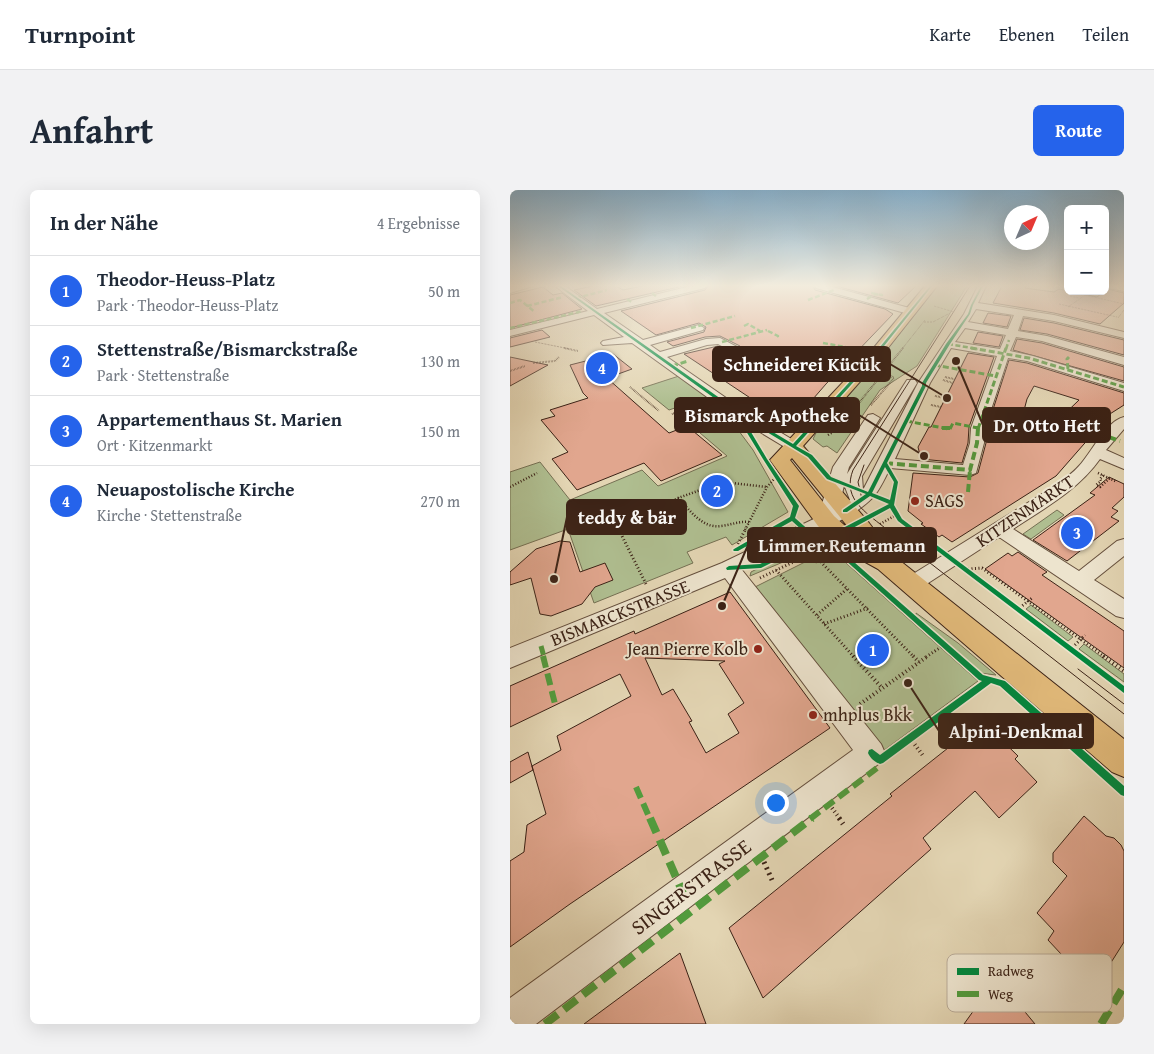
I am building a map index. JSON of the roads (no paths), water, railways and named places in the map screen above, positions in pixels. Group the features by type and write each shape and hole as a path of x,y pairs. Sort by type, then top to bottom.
{"main road":[{"path":"907,325 867,365 783,461 848,542 886,563 1124,760"}],"street":[{"path":"510,333 543,325"},
{"path":"615,325 737,412 783,461"},
{"path":"833,525 853,487 854,476 917,374 953,325"},
{"path":"833,525 874,487 924,383 948,344 956,325"},
{"path":"994,325 1012,332 1053,341 1124,361"},
{"path":"885,463 970,470 978,443 978,428 1015,325"},
{"path":"1082,325 1124,335"},
{"path":"607,343 638,342 699,328"},
{"path":"658,356 706,342 720,341 735,350"},
{"path":"948,344 1005,353 1068,369 1124,387"},
{"path":"833,525 841,467 892,390 902,380 917,374"},
{"name":"KITZENMARKT","path":"912,584 1064,488 1085,469 1108,437 1124,421"},
{"path":"1098,452 1124,464"},
{"name":"BISMARCKSTRASSE","path":"510,658 833,525"},
{"path":"1000,529 1124,610"},
{"path":"1080,581 1124,546"},
{"name":"SINGERSTRASSE","path":"510,1022 872,753 729,568"}],"tram line":[{"path":"945,325 853,470 850,487 852,495 860,507 873,518 1124,714"},
{"path":"862,499 858,482 864,465"},
{"path":"1078,669 1124,704"}],"place":[{"name":"Dr. Otto Hett","path":"956,361"},
{"name":"Neuapostolische Kirche","path":"602,368"},
{"name":"Schneiderei Kücük","path":"947,398"},
{"name":"Bismarck Apotheke","path":"924,456"},
{"name":"Stettenstraße/Bismarckstraße","path":"717,491"},
{"name":"SAGS","path":"915,501"},
{"name":"Appartementhaus St. Marien","path":"1077,533"},
{"name":"teddy & bär","path":"554,579"},
{"name":"Limmer.Reutemann","path":"722,606"},
{"name":"Jean Pierre Kolb","path":"758,649"},
{"name":"Theodor-Heuss-Platz","path":"873,650"},
{"name":"Alpini-Denkmal","path":"908,683"},
{"name":"mhplus Bkk","path":"813,715"}]}
